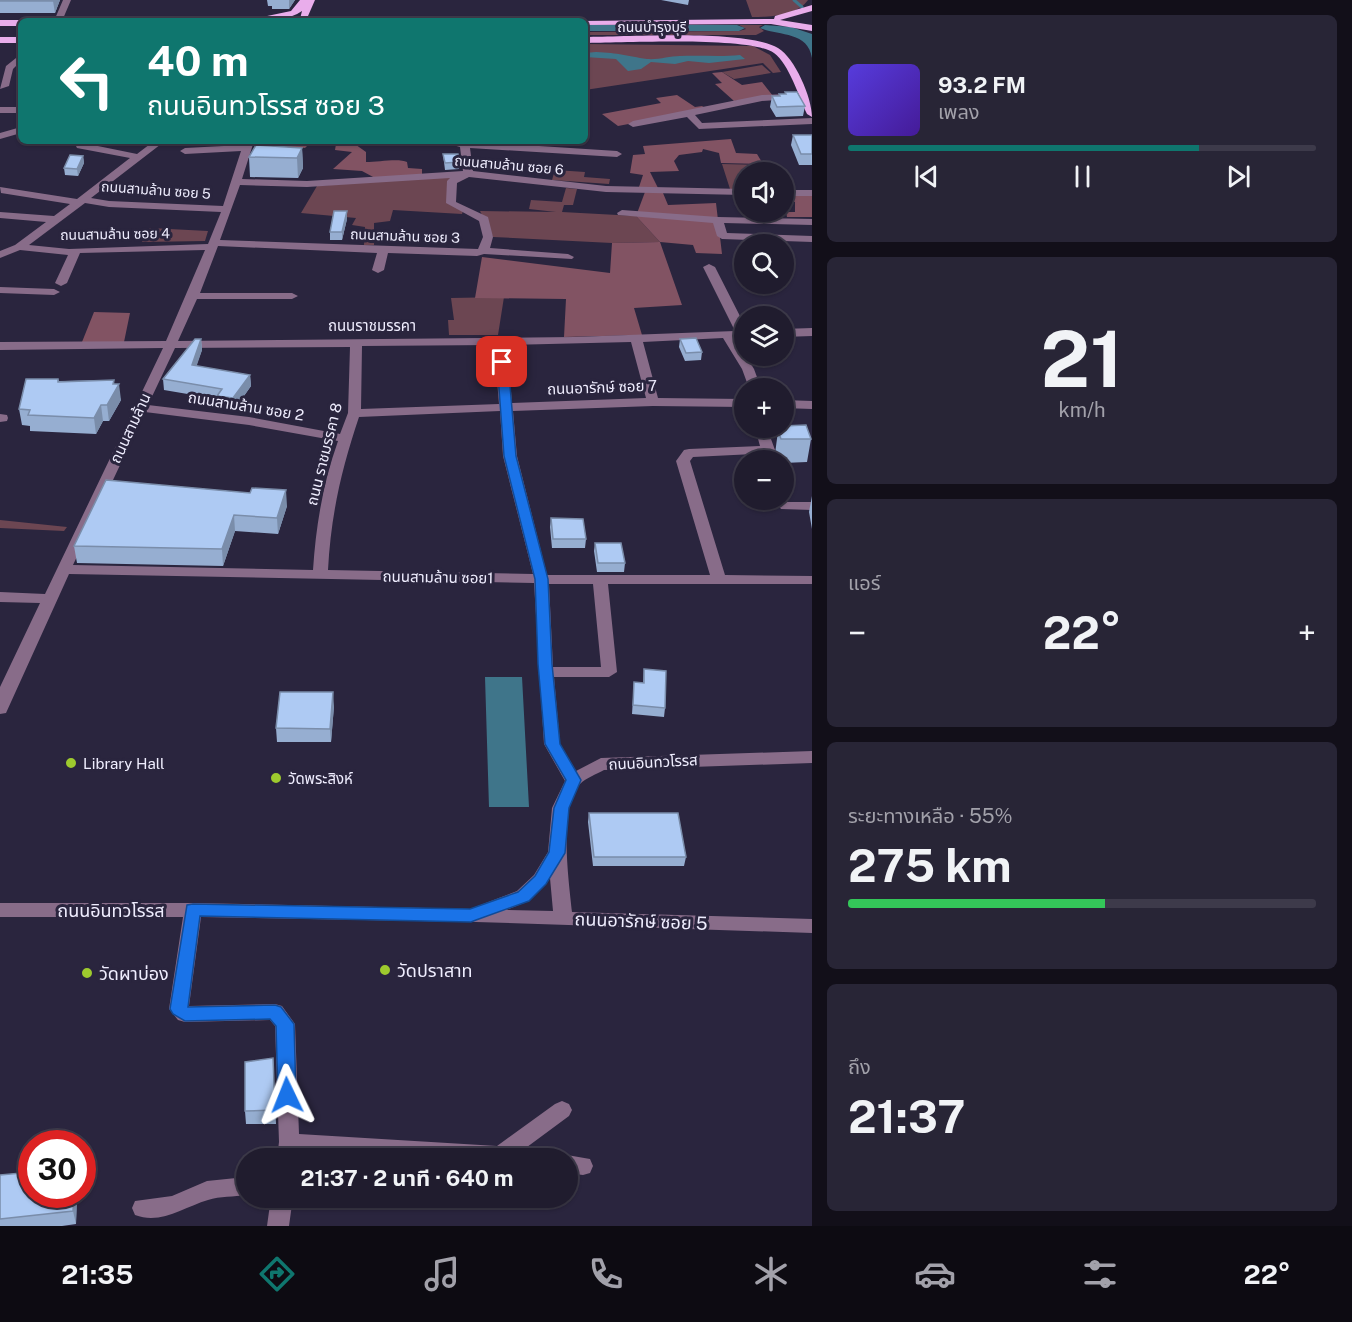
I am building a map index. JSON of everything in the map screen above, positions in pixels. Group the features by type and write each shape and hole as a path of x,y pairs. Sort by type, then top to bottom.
{"main road":[{"path":"265,18 293,13 298,10 304,0"},
{"path":"305,18 303,17 311,0"},
{"path":"756,21 788,17 812,8"},
{"path":"588,22 756,21 782,22 812,28"},
{"path":"0,23 18,23"},
{"path":"0,40 18,40"},
{"name":"ถนนบำรุงบุรี","path":"588,40 718,40 759,43 777,51 787,61 812,114"}],"street":[{"path":"59,18 67,0"},
{"path":"0,62 13,63 4,86 0,86"},
{"path":"633,124 762,98 804,97"},
{"path":"0,110 18,110"},
{"path":"689,114 699,126 812,121"},
{"path":"0,136 18,131"},
{"path":"83,144 81,146 139,157"},
{"path":"0,255 19,247 156,144"},
{"path":"460,144 567,146 617,154"},
{"path":"185,151 247,145"},
{"name":"ถนนสามล้าน","path":"0,709 63,569 193,296 227,209 247,145"},
{"path":"465,145 468,174"},
{"name":"ถนนสามล้าน ซอย 6","path":"235,182 307,184 468,174 628,190 734,192"},
{"name":"ถนนสามล้าน ซอย 3","path":"214,245 477,253 483,251 488,237 484,219 451,203 452,181 468,174"},
{"name":"ถนนสามล้าน ซอย 5","path":"1,190 80,201 227,209"},
{"path":"794,193 812,193"},
{"path":"622,213 718,220 812,222"},
{"path":"0,215 56,219"},
{"path":"718,220 722,236 812,239"},
{"name":"ถนนสามล้าน ซอย 4","path":"19,247 75,252 214,245"},
{"path":"378,270 383,250"},
{"path":"483,251 567,257"},
{"path":"0,290 57,288 75,252"},
{"path":"709,267 734,315"},
{"path":"193,296 292,296"},
{"path":"794,333 812,332"},
{"path":"727,335 751,378"},
{"name":"ถนนราชมรรคา","path":"0,346 636,339 734,335"},
{"path":"636,339 653,402"},
{"path":"500,340 510,456 541,579 552,744 573,780"},
{"name":"ถนน ราชมรรคา 8","path":"320,574 323,526 335,468 354,413 356,342"},
{"name":"ถนนอารักษ์ ซอย 7","path":"354,413 653,402 734,403"},
{"path":"794,404 812,405"},
{"name":"ถนนสามล้าน ซอย 2","path":"140,408 249,421 346,439"},
{"path":"719,580 683,461 689,453 768,450 764,438"},
{"path":"794,506 812,506"},
{"name":"ถนนสามล้าน ซอย1","path":"63,569 541,579 812,580"},
{"path":"546,672 609,672 600,579"},
{"path":"0,597 49,599"},
{"name":"ถนนอินทวโรรส","path":"563,918 557,853 561,808 573,780 601,764 812,757"},
{"name":"ถนนอินทวโรรส","path":"0,909 193,910 471,916 523,896 540,880 557,853"},
{"path":"193,910 179,1009 185,1014 275,1012 285,1024 288,1148"},
{"name":"ถนนอารักษ์ ซอย 5","path":"471,916 812,926"},
{"path":"510,1148 562,1110"},
{"path":"143,1208 173,1205 207,1190 236,1187"},
{"path":"278,1226 280,1208"}],"shaded area":[{"path":"746,0 808,0 790,12 774,16 752,17"},
{"path":"739,25 763,25 759,27 764,31 756,35 588,35 588,32 739,31 746,29"},
{"path":"588,44 753,46 770,55 781,72 773,73 763,63 588,90"},
{"path":"762,65 771,73 734,79 722,72"},
{"path":"722,72 742,85 762,82 773,96 734,101 715,84 722,83 712,73"},
{"path":"677,95 695,107 702,106 707,109 618,126 602,114 661,103 656,98"},
{"path":"731,139 736,153 757,154 762,162 721,163 719,153 703,149 702,152 679,155 674,161 679,171 650,172 658,188 639,187 643,175 630,173 633,155 645,154 643,146"},
{"path":"278,144 309,144 305,148 276,146"},
{"path":"336,144 355,144 366,152 366,162 403,161 407,162 408,168 422,169 422,175 375,178 362,171 333,169 352,152 335,150"},
{"path":"722,164 734,164 734,189 730,189"},
{"path":"555,170 585,172 584,177 610,179 609,184 552,180"},
{"path":"435,177 451,178 448,198 463,211 462,214 393,210 390,221 374,223 374,245 364,245 365,227 352,225 356,218 301,213 317,186"},
{"path":"566,188 577,189 573,205 564,205 562,212 636,216 660,242 612,243 493,237 480,211 556,212 529,209 531,200 562,202"},
{"path":"645,192 663,193 668,205 716,203 722,254 696,253 693,245 660,242 636,216"},
{"path":"794,195 812,196 812,217 794,217"},
{"path":"150,228 208,231 205,241 142,242"},
{"path":"660,242 682,305 634,308 642,335 564,337 566,299 475,298 482,257 610,273 612,243"},
{"path":"504,297 498,335 449,335 448,320 454,320 451,298"},
{"path":"94,312 130,313 124,342 82,342"},
{"path":"0,520 67,527 64,531 0,528"}],"water":[{"path":"588,25 737,25 745,28 739,31 588,31"},
{"path":"765,25 791,27 812,34 812,58 805,43 791,36 760,28"},
{"path":"588,53 617,54 647,59 740,55 745,59 709,63 651,62 641,69 628,71 616,59 588,57"},
{"path":"485,677 522,677 529,807 489,807"}],"building":[{"path":"0,0 54,0 0,1"},
{"path":"785,92 797,92 805,106 777,107 772,96 780,96 779,94 786,94"},
{"path":"793,135 812,135 812,154 801,154"},
{"path":"256,145 302,148 297,158 249,157"},
{"path":"443,154 458,154 460,162 445,163"},
{"path":"70,155 83,156 77,169 64,168"},
{"path":"334,211 347,211 342,232 330,232"},
{"path":"696,338 702,352 686,353 680,339"},
{"path":"195,339 201,339 192,365 250,375 233,398 217,396 222,389 163,379"},
{"path":"26,379 58,379 58,382 114,380 113,384 119,384 107,405 101,405 94,418 28,415 30,410 19,409"},
{"path":"806,425 811,439 781,439 794,438 794,426"},
{"path":"106,480 250,493 252,488 286,490 277,518 234,515 222,549 74,546"},
{"path":"551,518 583,519 586,539 553,539"},
{"path":"595,543 621,543 625,563 598,563"},
{"path":"644,669 666,671 665,708 633,705 634,682 644,683"},
{"path":"280,692 333,692 330,729 276,728"},
{"path":"589,813 678,813 686,857 594,857"},
{"path":"273,1058 275,1110 245,1111 245,1062"},
{"path":"18,1173 18,1208 73,1208 73,1211 0,1219 0,1175"}],"waterway":[{"path":"794,0 802,7"}],"place":[{"name":"Library Hall","path":"71,763"},
{"name":"วัดพระสิงห์","path":"276,778"},
{"name":"วัดปราสาท","path":"385,970"},
{"name":"วัดผาบ่อง","path":"87,973"}],"route":[{"path":"287,1095 285,1024 275,1012 185,1014 179,1009 193,910 471,916 523,896 540,880 557,853 561,808 573,780 552,744 541,579 510,456 502,362"}]}
